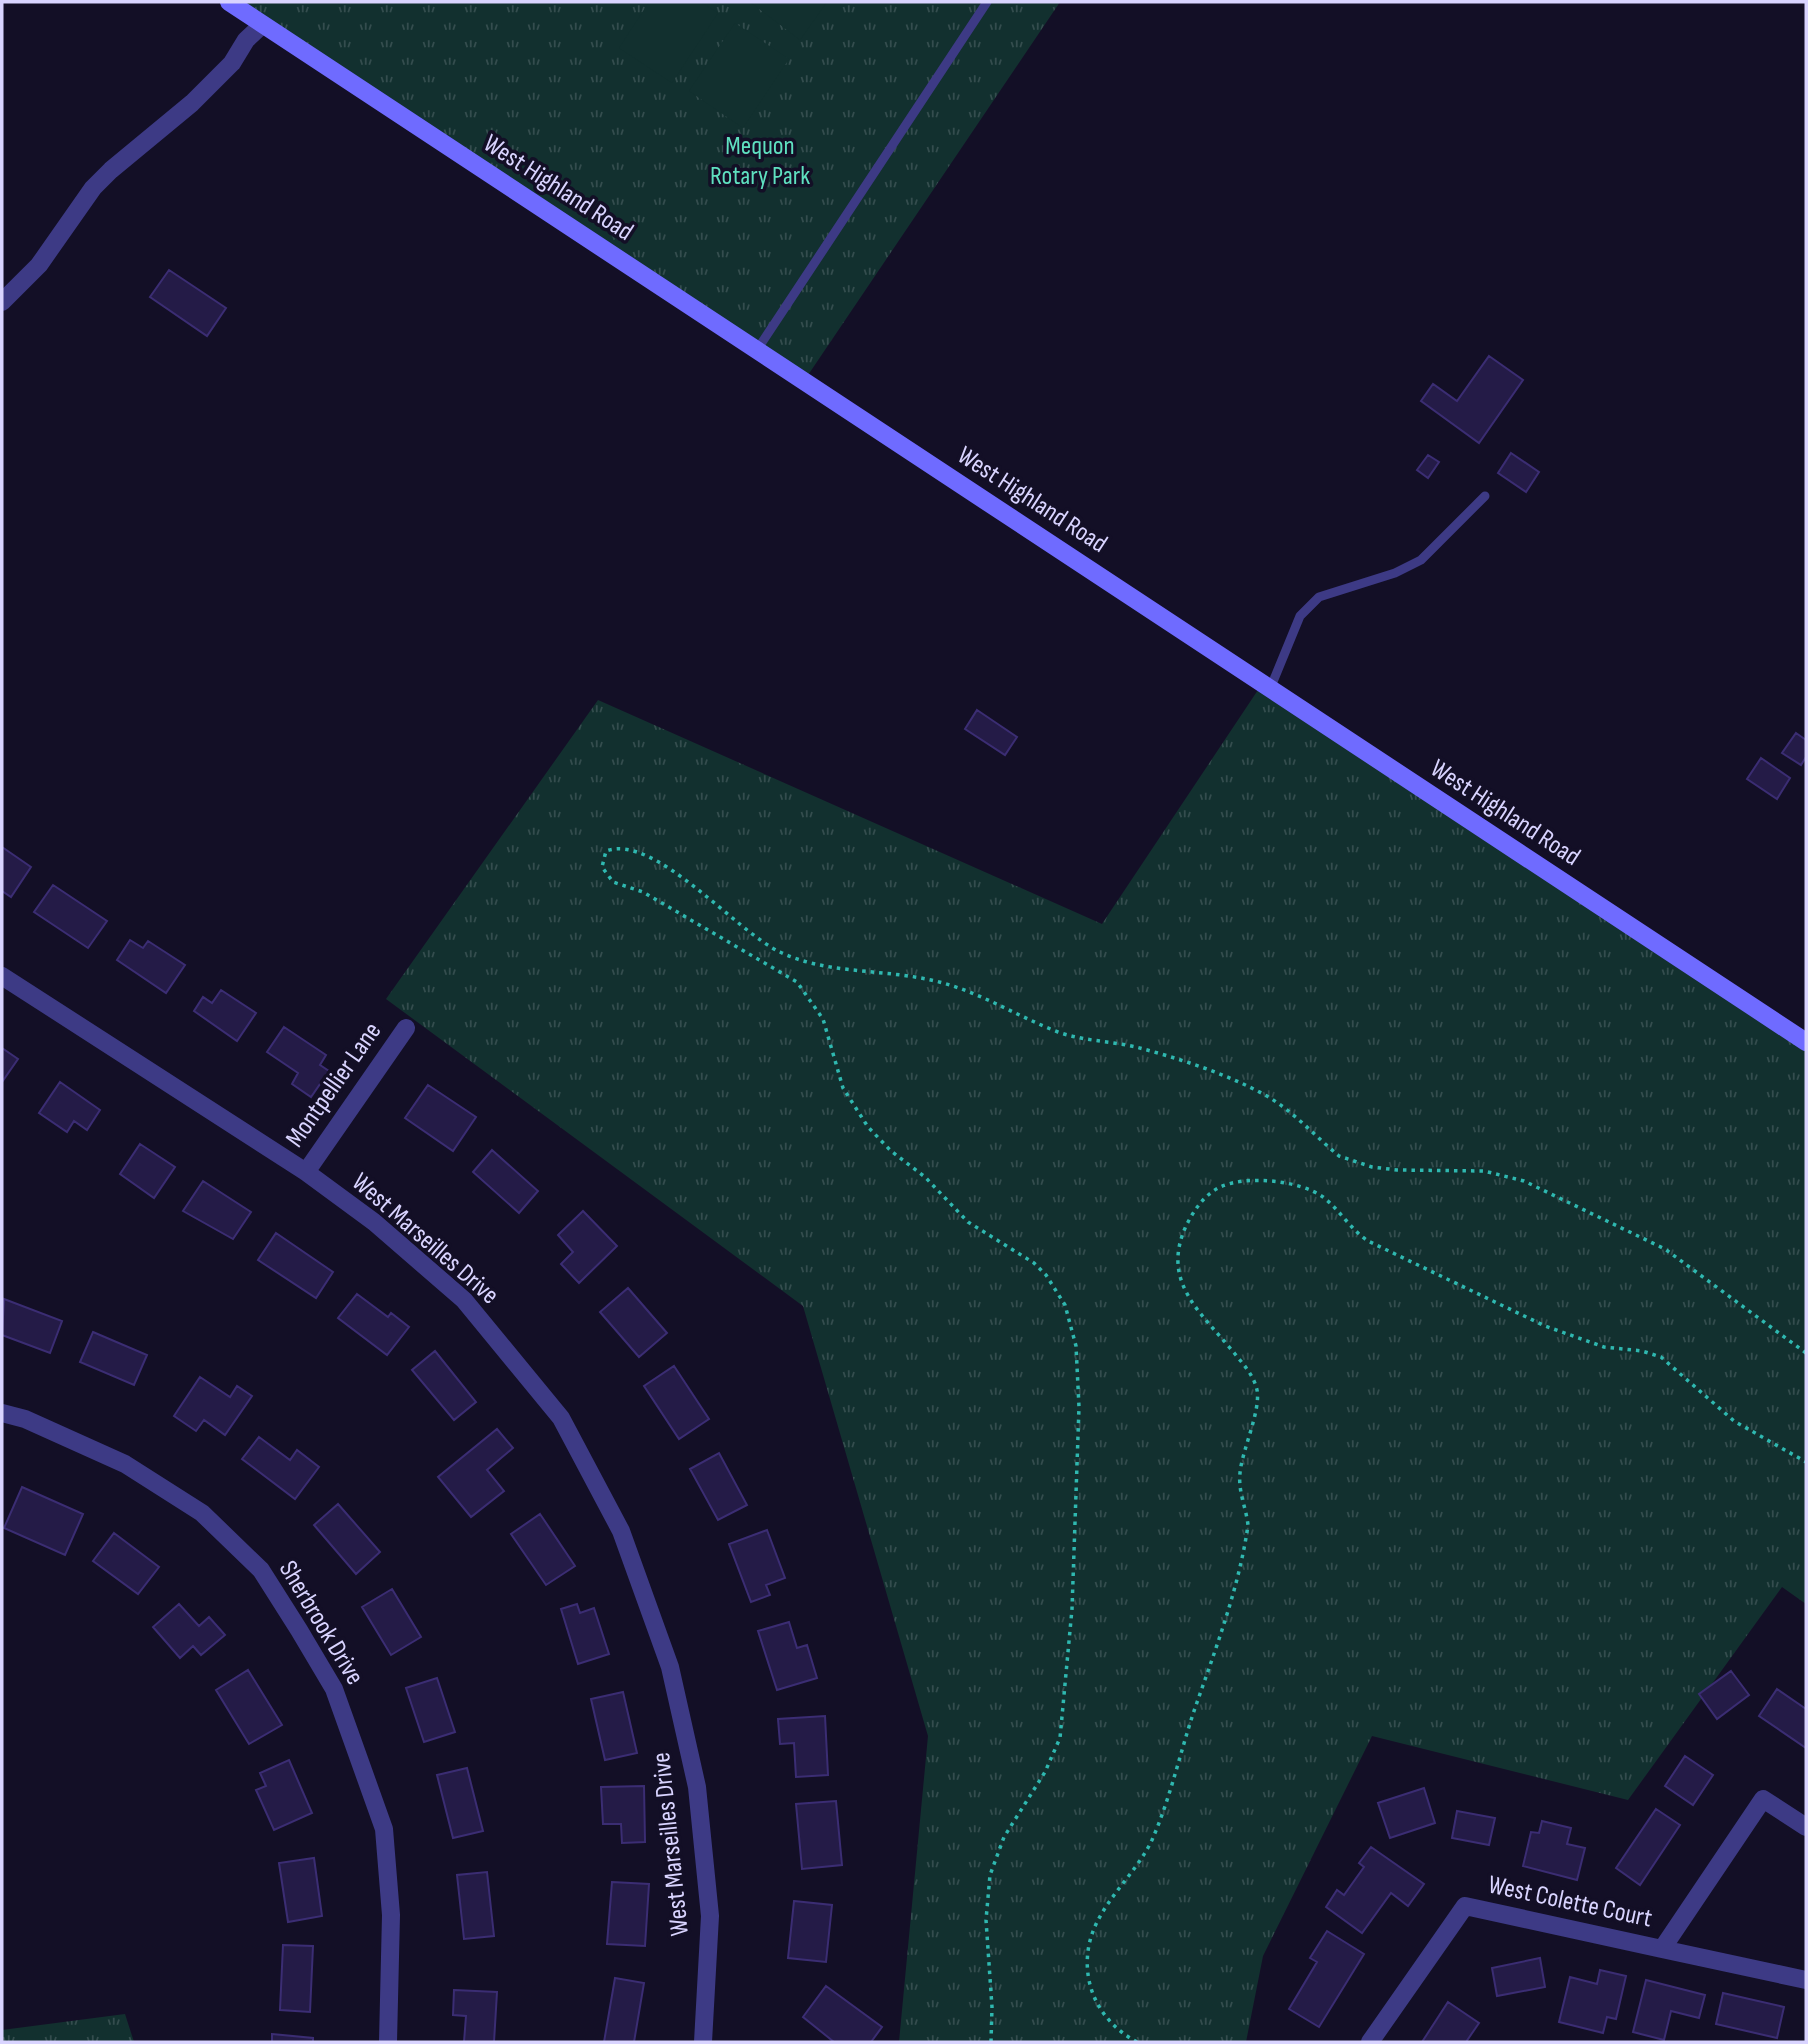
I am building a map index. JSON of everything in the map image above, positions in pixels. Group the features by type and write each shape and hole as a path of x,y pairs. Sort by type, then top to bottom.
{"main road":[{"name":"West Highland Road","path":"229,2 1806,1042"}],"street":[{"path":"2,302 39,265 93,188 192,103 232,63 246,40 262,24"},
{"name":"West Marseilles Drive","path":"2,976 306,1172 374,1222 464,1300 561,1418 621,1531 670,1667 697,1787 710,1916 703,2042"},
{"name":"Montpellier Lane","path":"306,1172 406,1028"},
{"name":"Sherbrook Drive","path":"2,1413 24,1419 125,1464 202,1513 261,1570 299,1630 334,1689 384,1829 390,1915 388,2042"},
{"name":"West Colette Court","path":"1662,1949 1763,1799 1806,1827"},
{"name":"West Colette Court","path":"1370,2042 1465,1906 1806,1980"}],"lane":[{"path":"757,350 987,2"},
{"path":"1270,689 1300,616 1319,597 1395,573 1421,560 1485,496"}],"path":[{"path":"990,2042 992,2007 986,1920 989,1875 1004,1837 1045,1772 1060,1738 1072,1609 1079,1407 1076,1346 1065,1305 1046,1275 1034,1263 968,1222 925,1177 891,1151 868,1127 844,1088 823,1019 797,982 643,892 614,882 603,867 606,851 625,848 668,868 740,926 780,953 836,967 896,972 971,990 1058,1032 1135,1047 1241,1084 1266,1095 1339,1156 1351,1161 1397,1170 1485,1171 1534,1186 1665,1250 1806,1353"},
{"path":"1137,2042 1119,2033 1098,2007 1089,1984 1089,1944 1109,1904 1140,1863 1173,1789 1219,1636 1248,1525 1239,1491 1240,1472 1257,1390 1248,1370 1192,1302 1180,1281 1177,1265 1177,1253 1185,1228 1197,1207 1209,1194 1232,1182 1243,1181 1304,1188 1323,1198 1353,1230 1368,1241 1512,1311 1583,1340 1661,1357 1727,1416 1806,1462"}],"green space":[{"name":"Mequon Rotary Park","path":"230,2 1060,2 804,381"},
{"path":"649,2 701,2 718,13 672,83 619,48"},
{"path":"750,2 827,2 800,40"},
{"path":"735,23 789,59 743,128 689,91"},
{"path":"1262,684 1806,1042 1806,1604 1782,1587 1628,1800 1372,1736 1263,1956 1246,2042 899,2042 928,1736 803,1306 386,999 598,700 1102,924"},
{"path":"125,2014 134,2042 2,2042 2,2030"}],"building":[{"path":"169,270 226,308 207,336 150,297"},
{"path":"1489,356 1523,380 1479,443 1421,401 1433,384 1457,401"},
{"path":"1511,453 1539,472 1526,492 1498,473"},
{"path":"1428,455 1439,462 1428,478 1417,470"},
{"path":"977,710 1017,737 1005,755 965,729"},
{"path":"1796,733 1806,740 1806,757 1801,765 1782,753"},
{"path":"1761,758 1790,778 1777,799 1747,779"},
{"path":"2,847 31,867 11,897 2,891"},
{"path":"53,885 107,921 88,948 34,912"},
{"path":"130,940 143,948 148,941 185,965 166,993 117,960"},
{"path":"221,990 256,1013 237,1041 194,1011 203,997 212,1003"},
{"path":"284,1027 326,1055 320,1065 329,1071 311,1097 292,1084 298,1073 267,1052"},
{"path":"2,1048 18,1059 2,1082"},
{"path":"60,1082 100,1110 87,1130 74,1121 67,1132 39,1113"},
{"path":"428,1085 476,1117 453,1151 405,1118"},
{"path":"140,1144 175,1167 154,1198 120,1174"},
{"path":"492,1150 538,1191 519,1213 473,1172"},
{"path":"203,1181 251,1212 233,1239 183,1211"},
{"path":"583,1211 617,1246 579,1283 561,1264 573,1252 558,1235"},
{"path":"276,1233 333,1272 316,1298 258,1260"},
{"path":"628,1288 667,1333 639,1357 600,1312"},
{"path":"357,1294 388,1317 391,1313 409,1327 387,1355 338,1318"},
{"path":"4,1299 62,1321 50,1353 2,1335"},
{"path":"93,1332 147,1355 134,1385 80,1362"},
{"path":"435,1351 476,1402 454,1420 412,1370"},
{"path":"674,1366 709,1419 679,1439 644,1386"},
{"path":"200,1377 230,1397 237,1386 252,1396 225,1435 204,1420 196,1431 174,1416"},
{"path":"497,1429 513,1448 487,1470 504,1491 471,1517 438,1477"},
{"path":"259,1437 290,1460 297,1450 319,1467 295,1499 242,1459"},
{"path":"719,1453 747,1505 718,1520 690,1469"},
{"path":"22,1487 83,1514 65,1555 4,1528"},
{"path":"338,1504 380,1552 356,1574 314,1525"},
{"path":"540,1514 575,1566 546,1585 511,1534"},
{"path":"767,1530 785,1578 766,1585 770,1595 751,1602 729,1544"},
{"path":"114,1533 159,1567 138,1594 93,1561"},
{"path":"392,1589 421,1637 391,1655 362,1607"},
{"path":"179,1604 199,1626 209,1617 225,1635 201,1655 193,1646 180,1658 153,1627"},
{"path":"577,1604 580,1613 594,1608 609,1654 578,1664 561,1609"},
{"path":"789,1622 797,1648 807,1645 817,1678 777,1690 758,1631"},
{"path":"248,1670 282,1725 249,1744 216,1690"},
{"path":"1731,1671 1749,1695 1717,1719 1699,1694"},
{"path":"437,1678 455,1732 424,1742 406,1688"},
{"path":"1777,1689 1806,1709 1806,1748 1759,1716"},
{"path":"623,1692 637,1753 605,1760 591,1699"},
{"path":"825,1716 828,1775 796,1777 794,1743 780,1744 778,1719"},
{"path":"1685,1756 1713,1775 1693,1805 1665,1786"},
{"path":"289,1760 312,1813 274,1830 256,1790 266,1786 260,1773"},
{"path":"467,1768 483,1831 453,1838 437,1775"},
{"path":"644,1786 645,1842 622,1843 621,1824 603,1824 601,1787"},
{"path":"1424,1788 1435,1823 1390,1838 1378,1803"},
{"path":"836,1801 842,1865 802,1869 796,1804"},
{"path":"1656,1809 1680,1825 1640,1885 1616,1868"},
{"path":"1457,1811 1495,1818 1489,1845 1452,1838"},
{"path":"1542,1821 1571,1828 1567,1844 1585,1848 1577,1880 1523,1866 1531,1832 1539,1833"},
{"path":"1371,1847 1424,1884 1408,1906 1391,1893 1362,1933 1326,1907 1337,1890 1344,1895 1364,1867 1359,1863"},
{"path":"314,1858 322,1916 288,1922 279,1863"},
{"path":"487,1872 494,1936 464,1939 457,1875"},
{"path":"612,1882 649,1884 645,1946 607,1944"},
{"path":"794,1901 832,1905 826,1962 788,1958"},
{"path":"1327,1931 1364,1954 1319,2027 1289,2009 1317,1962 1310,1958"},
{"path":"283,1945 313,1946 310,2012 280,2010"},
{"path":"1540,1958 1545,1987 1497,1996 1492,1968"},
{"path":"1600,1970 1626,1976 1616,2019 1607,2017 1603,2033 1559,2022 1570,1977 1597,1984"},
{"path":"615,1978 644,1983 634,2042 604,2042"},
{"path":"1646,1980 1705,1995 1699,2018 1671,2011 1664,2040 1633,2032"},
{"path":"826,1986 882,2027 871,2042 834,2042 803,2017"},
{"path":"454,1990 497,1992 494,2042 464,2042 466,2016 453,2015"},
{"path":"1723,1993 1784,2007 1777,2038 1716,2024"},
{"path":"1448,2002 1479,2023 1466,2042 1422,2042"},
{"path":"272,2034 313,2038 313,2042 272,2042"}]}
